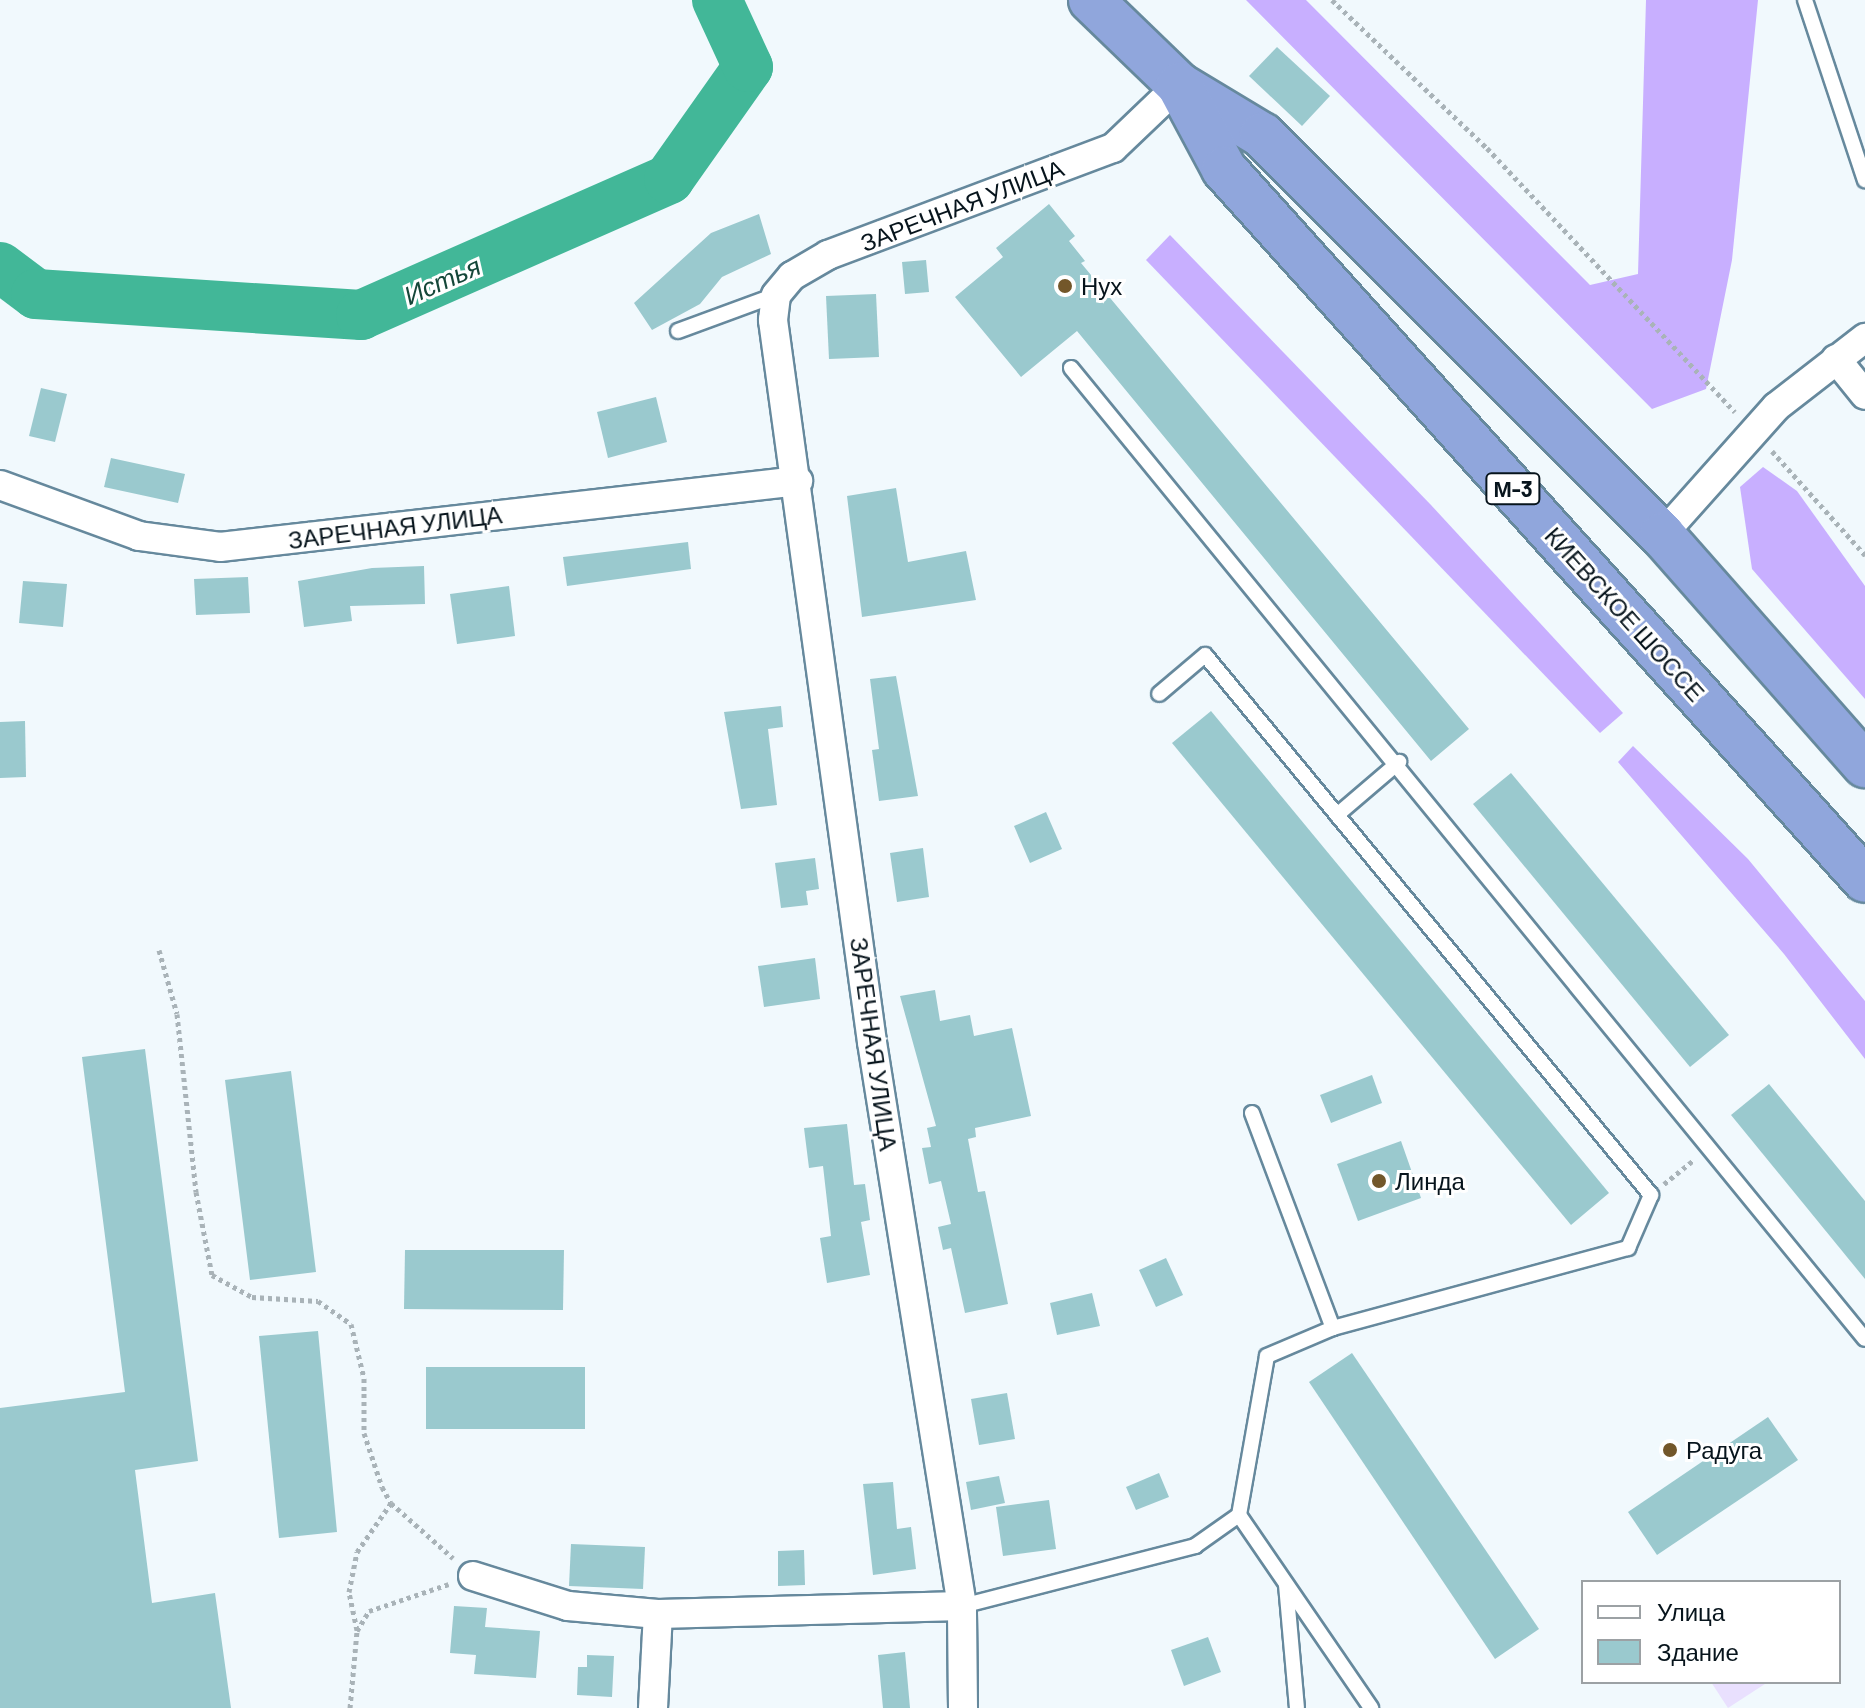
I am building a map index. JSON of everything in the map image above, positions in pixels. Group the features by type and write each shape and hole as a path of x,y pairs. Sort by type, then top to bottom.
{"highway":[{"name":"КИЕВСКОЕ ШОССЕ","path":"1091,0 1179,85 1262,135 1662,535 1865,765"},
{"name":"КИЕВСКОЕ ШОССЕ","path":"1179,85 1224,169 1865,880"}],"street":[{"name":"ЗАРЕЧНАЯ УЛИЦА","path":"963,1708 962,1606 872,1042 798,481 773,320 776,295 792,276 828,255 1113,148 1179,85"},
{"path":"1662,535 1776,407 1865,338"},
{"path":"1836,359 1865,395"},
{"name":"ЗАРЕЧНАЯ УЛИЦА","path":"0,485 139,536 220,547 798,481"},
{"path":"473,1576 568,1606 658,1614 962,1606"},
{"path":"653,1708 658,1614"}],"lane":[{"path":"1805,0 1865,180"},
{"path":"678,331 776,295"},
{"path":"1071,368 1399,762 1865,1339"},
{"path":"962,1606 1195,1546 1239,1515 1267,1356 1333,1328 1628,1248 1651,1195 1205,655 1159,694"},
{"path":"1337,815 1399,762"},
{"path":"1252,1113 1333,1328"},
{"path":"1239,1515 1371,1708"},
{"path":"1286,1581 1297,1708"}],"path":[{"path":"1332,0 1487,148 1754,431 1865,555"},
{"path":"159,950 177,1014 196,1192 212,1275 252,1297 318,1301 351,1324 364,1378 364,1433 391,1503 473,1576 369,1611 357,1631"},
{"path":"1651,1195 1710,1146"},
{"path":"350,1708 357,1631 349,1592 357,1552 391,1503"}],"shaded area":[{"path":"1246,0 1306,0 1590,285 1638,274 1646,0 1758,0 1732,260 1706,389 1652,409"},
{"path":"1170,235 1431,505 1623,713 1600,733 1146,260"},
{"path":"1763,467 1797,491 1865,586 1865,699 1752,569 1740,487"},
{"path":"1633,746 1748,859 1865,1001 1865,1059 1784,954 1618,762"},
{"path":"1712,1684 1765,1684 1728,1708"}],"building":[{"path":"1277,47 1330,96 1302,126 1249,76"},
{"path":"1049,204 1075,236 1069,241 1085,261 1081,263 1469,729 1431,761 1077,331 1021,377 955,297 1003,257 996,248"},
{"path":"759,214 771,254 722,277 700,304 652,330 634,303 711,233"},
{"path":"926,260 929,292 905,294 902,262"},
{"path":"876,294 879,357 829,359 826,296"},
{"path":"41,388 67,394 55,442 29,436"},
{"path":"656,397 667,442 608,458 597,412"},
{"path":"111,458 185,474 178,503 104,487"},
{"path":"896,488 908,562 966,551 976,600 862,617 847,496"},
{"path":"688,542 691,569 567,586 563,557"},
{"path":"424,566 425,604 350,606 352,621 304,627 298,581 372,568"},
{"path":"248,577 250,613 196,615 194,579"},
{"path":"23,581 67,584 63,627 19,623"},
{"path":"509,586 515,636 457,644 450,594"},
{"path":"896,676 918,796 879,801 872,750 879,749 870,679"},
{"path":"781,706 783,727 768,729 777,805 741,809 724,712"},
{"path":"1211,711 1609,1193 1571,1225 1172,743"},
{"path":"25,721 26,777 0,778 0,722"},
{"path":"1511,773 1729,1035 1690,1067 1473,804"},
{"path":"1046,812 1062,849 1030,863 1014,826"},
{"path":"923,848 929,897 897,902 890,853"},
{"path":"815,858 819,889 806,891 808,905 781,908 775,863"},
{"path":"815,958 820,999 764,1007 758,966"},
{"path":"935,990 940,1021 970,1015 974,1036 1012,1028 1031,1116 975,1128 976,1137 968,1139 978,1192 985,1191 1008,1304 965,1313 951,1248 943,1250 938,1227 951,1224 941,1181 929,1184 922,1148 931,1147 927,1128 936,1126 900,996"},
{"path":"145,1049 198,1461 135,1470 152,1603 215,1593 231,1708 0,1708 0,1408 125,1392 82,1057"},
{"path":"291,1071 316,1272 250,1280 225,1080"},
{"path":"1372,1075 1382,1103 1331,1123 1320,1095"},
{"path":"1769,1084 1865,1201 1865,1279 1731,1115"},
{"path":"847,1124 854,1185 865,1184 870,1220 861,1222 870,1275 827,1283 820,1238 831,1236 823,1166 809,1168 804,1128"},
{"name":"Линда","path":"1401,1141 1421,1198 1358,1221 1337,1164"},
{"path":"405,1250 564,1250 563,1310 404,1309"},
{"path":"1166,1258 1183,1295 1156,1307 1139,1270"},
{"path":"1092,1293 1100,1326 1057,1335 1050,1303"},
{"path":"318,1331 337,1532 279,1538 259,1336"},
{"path":"1352,1353 1539,1629 1495,1659 1309,1382"},
{"path":"426,1367 585,1367 585,1429 426,1429"},
{"path":"1007,1393 1015,1439 979,1445 971,1399"},
{"path":"1768,1417 1798,1460 1657,1555 1628,1512"},
{"path":"1159,1473 1169,1497 1136,1510 1126,1487"},
{"path":"999,1476 1005,1503 971,1510 966,1482"},
{"path":"893,1482 897,1529 911,1527 916,1569 873,1575 863,1484"},
{"path":"1049,1500 1056,1549 1003,1556 996,1507"},
{"path":"571,1544 645,1547 643,1589 569,1586"},
{"path":"804,1550 805,1585 778,1586 778,1551"},
{"path":"454,1606 487,1608 485,1627 540,1631 536,1678 474,1674 476,1655 450,1653"},
{"path":"1208,1637 1221,1672 1184,1686 1171,1650"},
{"path":"905,1652 910,1708 883,1708 878,1655"},
{"path":"587,1655 614,1656 612,1697 577,1695 578,1667 587,1667"}],"waterway":[{"name":"Истья","path":"0,267 36,294 361,315 669,179 748,67 717,0"}],"place":[{"name":"Нух","path":"1065,286"},
{"name":"Линда","path":"1379,1181"},
{"name":"Радуга","path":"1670,1450"}]}
